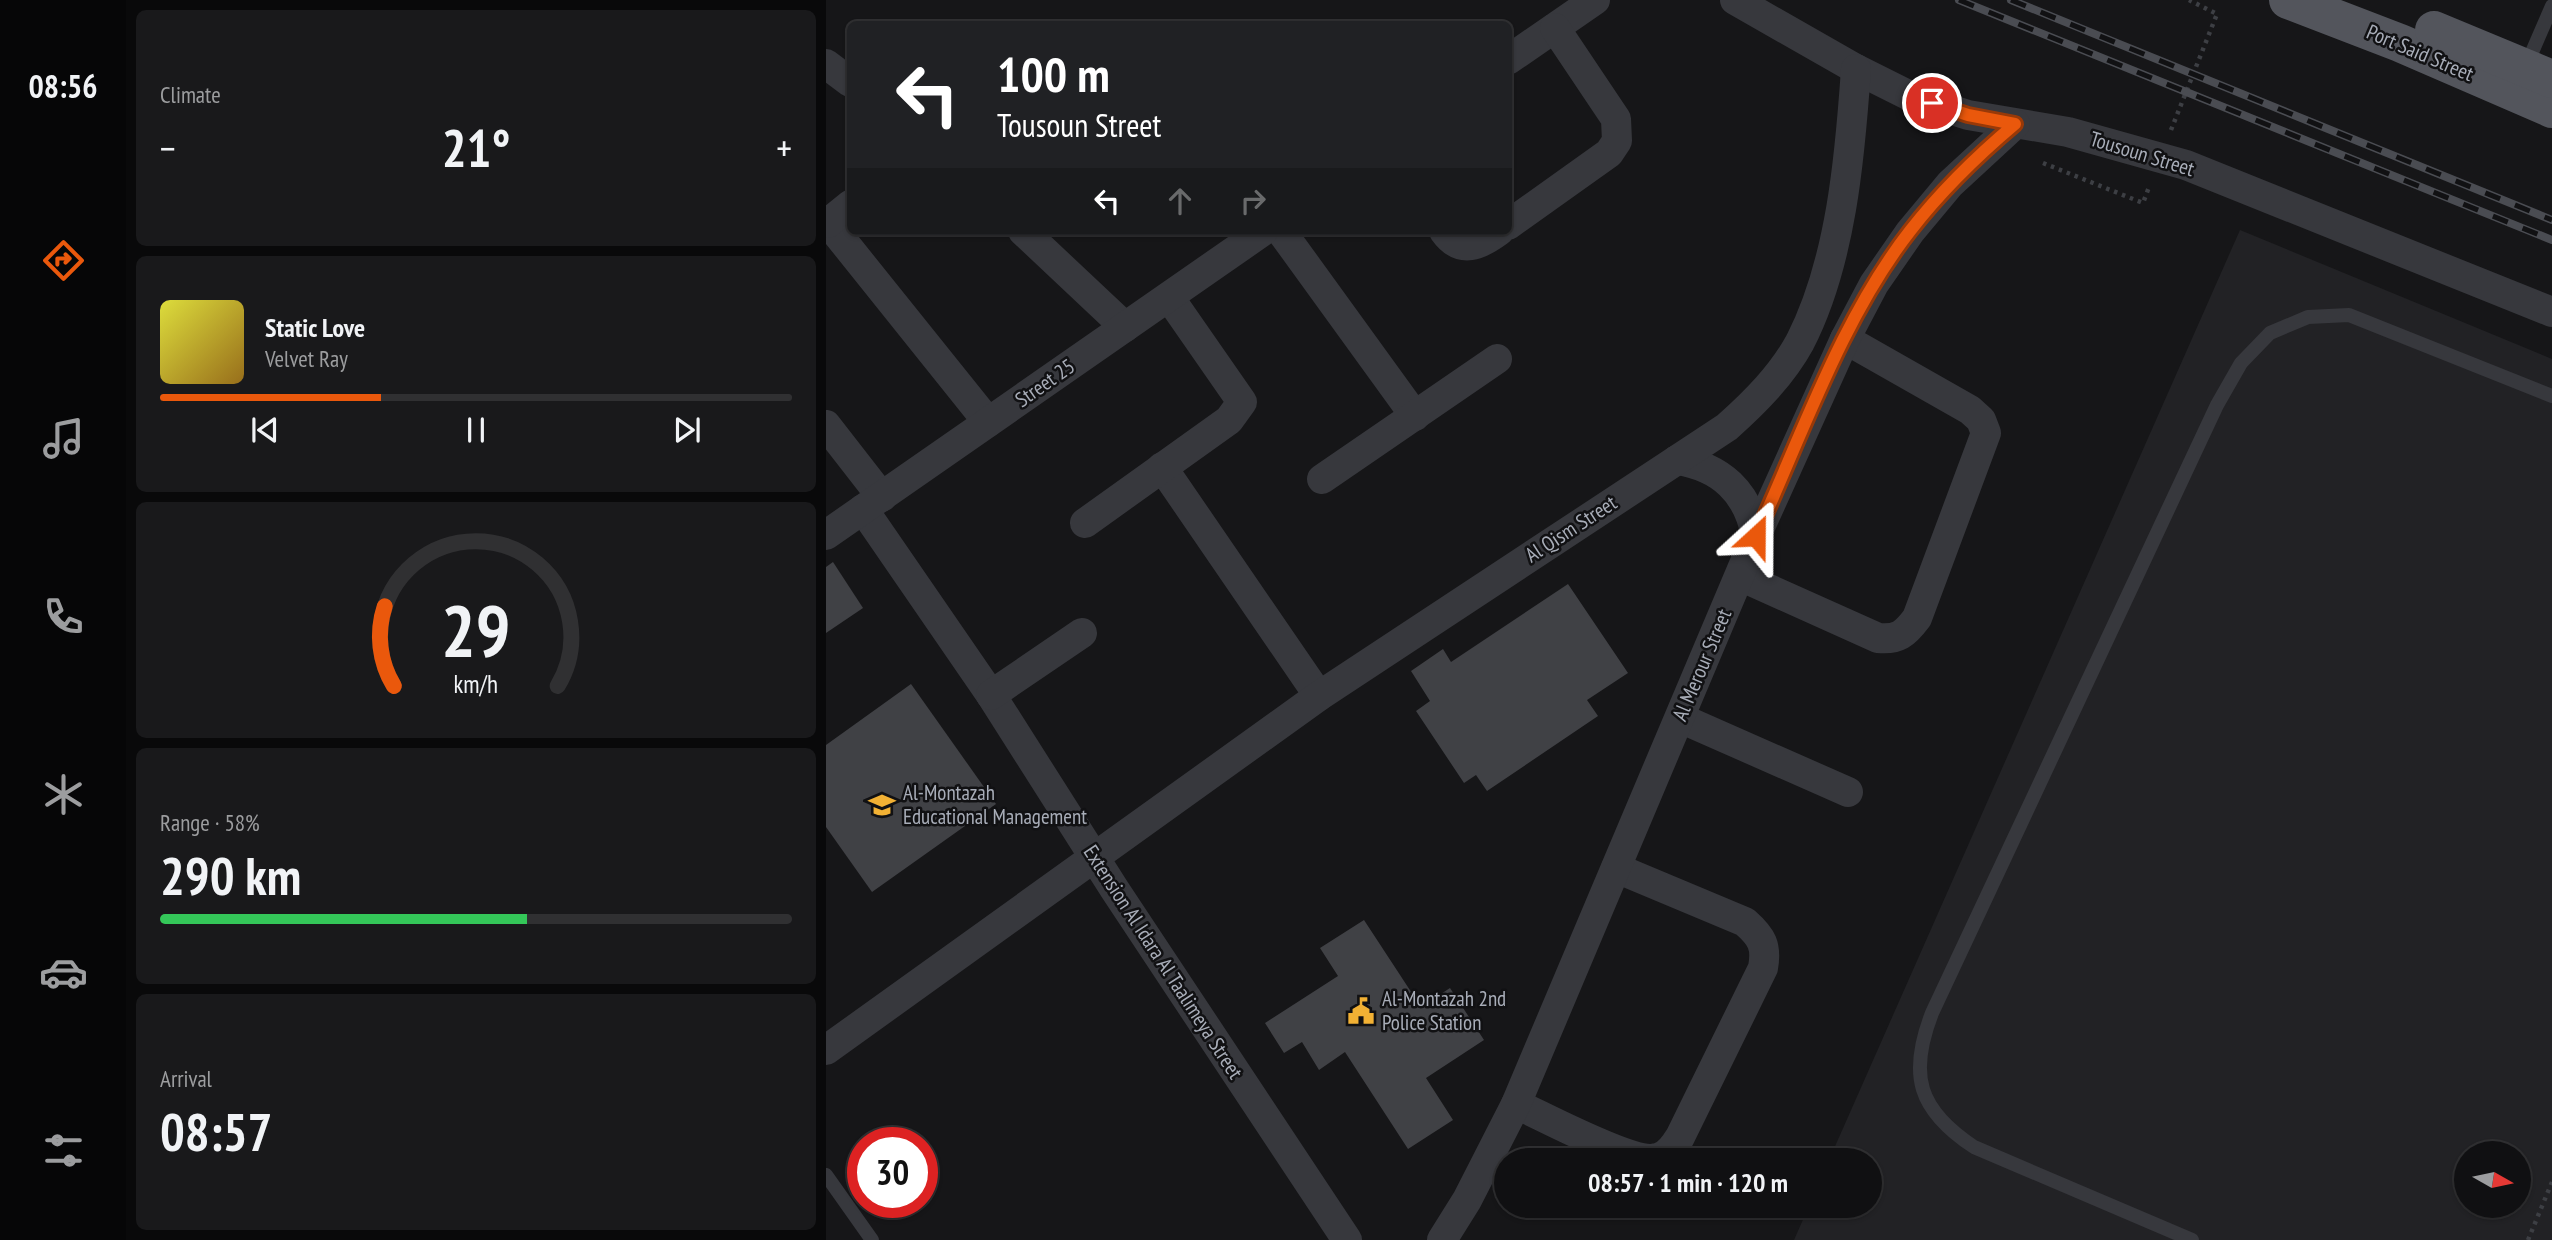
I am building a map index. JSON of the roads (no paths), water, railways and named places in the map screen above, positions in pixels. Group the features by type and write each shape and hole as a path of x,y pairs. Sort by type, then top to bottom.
{"main road":[{"name":"Port Said Street","path":"2288,0 2400,44 2530,80"},
{"name":"Port Said Street","path":"2361,0 2530,80 2552,109"}],"street":[{"path":"1512,57 1595,0"},
{"name":"Tousoun Street","path":"1735,0 1856,69 1914,98 1968,115 2068,132 2186,165 2552,312"},
{"path":"1512,222 1609,153 1617,141 1616,119 1555,28"},
{"path":"826,64 847,80"},
{"name":"Al Qism Street","path":"826,1050 1319,696 1727,427 1767,389 1799,343 1811,317 1835,236 1846,181 1856,69"},
{"name":"Al Merour Street","path":"1442,1240 1467,1200 1516,1104 1756,536 1845,340 1874,284 1909,232 1950,184 2015,124"},
{"path":"835,216 847,232"},
{"path":"849,235 988,422"},
{"path":"1027,235 1125,327"},
{"name":"Street 25","path":"826,535 1257,235"},
{"path":"1284,235 1415,416"},
{"path":"1448,235 1457,244 1470,247 1493,235"},
{"path":"1085,523 1229,420 1242,402 1169,297"},
{"path":"1740,576 1878,638 1894,640 1906,632 1917,618 1986,432 1982,420 1970,410 1845,340"},
{"path":"1322,480 1497,359"},
{"name":"Extension Al Idara Al Taalimeya Street","path":"826,425 1093,856 1347,1240"},
{"path":"1677,460 1697,463 1715,471 1731,483 1744,498 1752,516 1756,536"},
{"path":"1162,467 1319,696"},
{"path":"991,695 1082,633"},
{"path":"1680,718 1848,792"},
{"path":"1516,1104 1635,1158 1658,1158 1671,1150 1681,1137 1763,968 1766,952 1760,935 1745,922 1616,868"}],"lane":[{"path":"2530,80 2552,6"},
{"path":"2192,1240 1974,1147 1947,1130 1928,1105 1919,1074 1921,1043 1932,1013 2217,405 2241,363 2270,333 2308,317 2348,315 2552,396"},
{"path":"826,1175 872,1240"}],"railway":[{"path":"1959,0 2552,240"},
{"path":"2011,0 2552,220"}],"place":[{"name":"Al-Montazah Educational Management","path":"882,805"},
{"name":"Al-Montazah 2nd Police Station","path":"1361,1011"}]}
